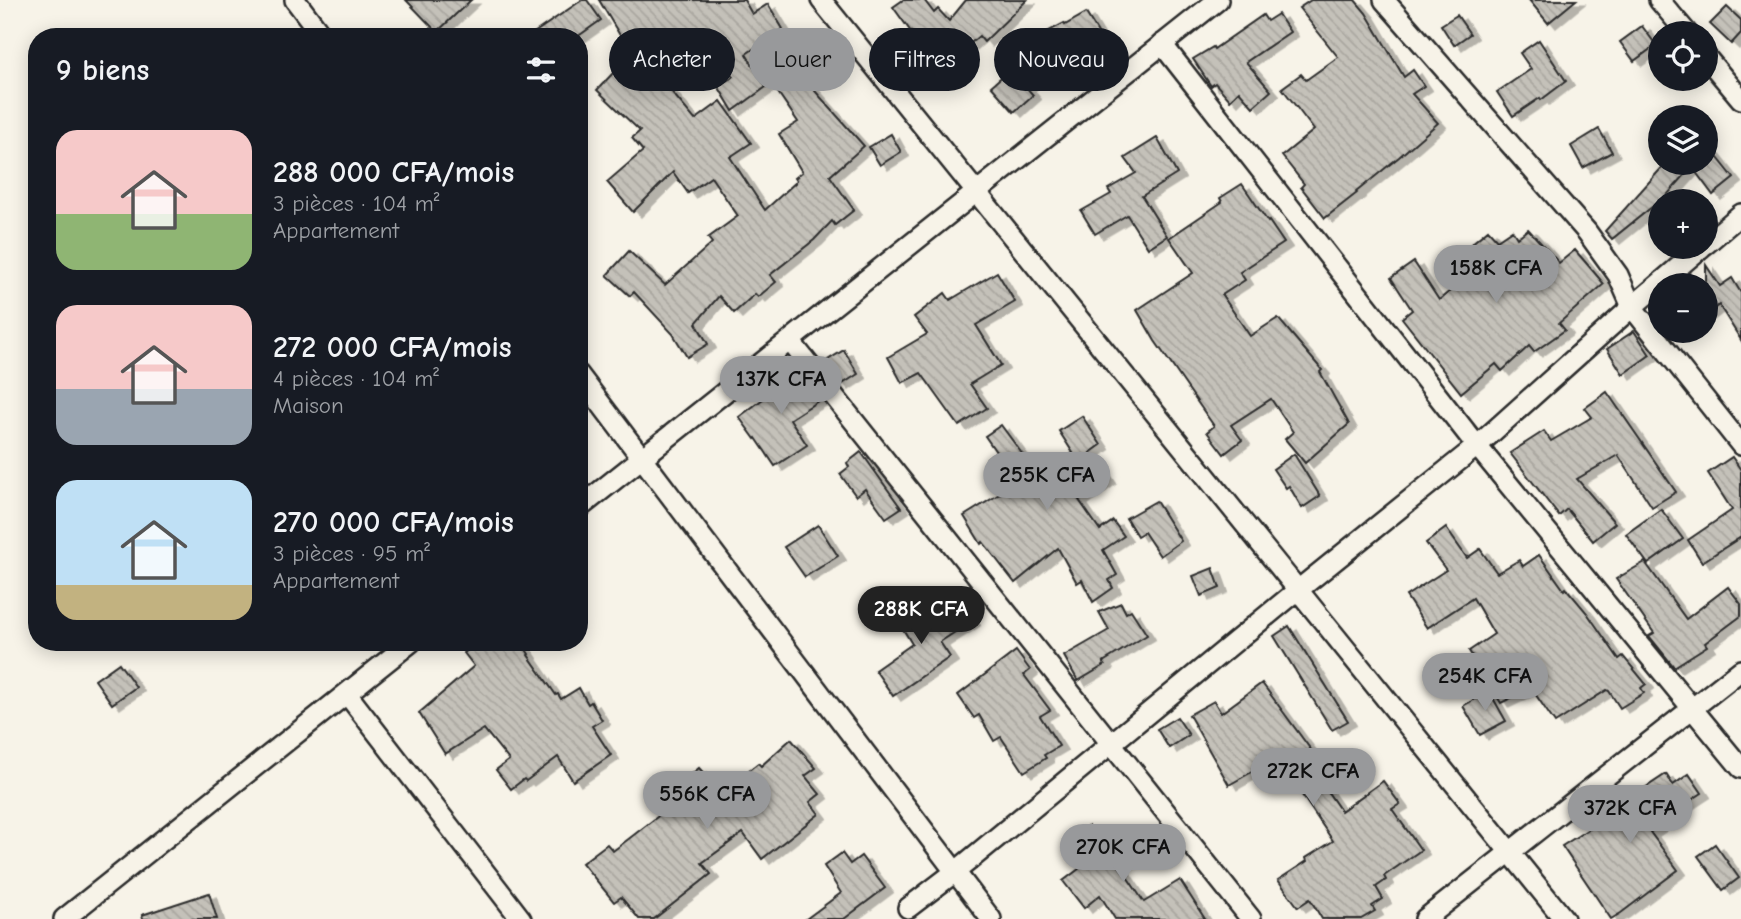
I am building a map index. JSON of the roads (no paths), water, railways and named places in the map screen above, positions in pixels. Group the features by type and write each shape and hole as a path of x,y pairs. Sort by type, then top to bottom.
{"street":[{"path":"295,0 316,28"},
{"path":"821,0 1563,919"},
{"path":"588,501 1217,0"},
{"path":"1384,0 1587,232 1618,275 1632,307 1741,445"},
{"path":"1659,0 1676,21"},
{"path":"1163,44 1477,446 1741,768"},
{"path":"1718,71 1741,99"},
{"path":"1718,233 1741,214"},
{"path":"908,908 1477,446 1688,259"},
{"path":"790,341 1251,919"},
{"path":"588,388 991,919"},
{"path":"64,919 400,651"},
{"path":"1425,919 1741,670"},
{"path":"347,694 522,919"}]}
